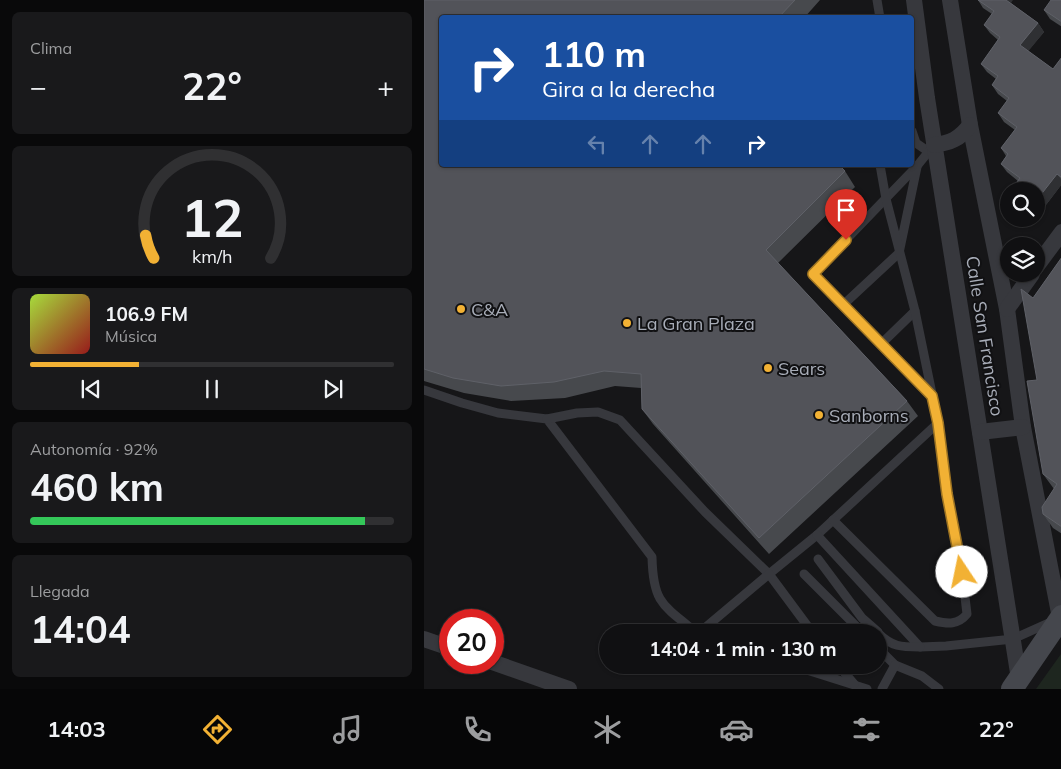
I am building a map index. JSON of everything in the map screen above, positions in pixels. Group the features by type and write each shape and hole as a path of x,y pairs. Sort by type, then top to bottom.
{"street":[{"name":"Calle San Francisco","path":"914,0 931,148 1013,638 1016,684"},
{"name":"Calle San Francisco","path":"950,0 970,125 1007,309 1023,427 1061,617"},
{"path":"931,148 955,140 970,125"},
{"path":"1045,254 1061,232"},
{"path":"1007,309 1026,282"},
{"path":"980,432 1023,427"},
{"path":"1016,684 1061,617"},
{"path":"424,639 439,644"},
{"path":"504,666 569,689"}],"lane":[{"path":"877,0 880,15"},
{"path":"914,137 916,143 931,148 917,166 813,274 932,396"},
{"path":"843,305 899,252 917,166"},
{"path":"833,520 935,621 949,624 962,620 967,614 962,572 947,494 938,423 915,311 886,199 880,167"},
{"path":"881,344 915,311"},
{"path":"424,390 498,413 547,419 577,413 598,412 620,420 706,512 769,574 806,624"},
{"path":"547,419 652,556 652,576 658,597 667,610 685,624"},
{"path":"710,624 817,535 938,423"},
{"path":"817,535 920,647"},
{"path":"818,559 868,624"},
{"path":"804,574 854,624"},
{"path":"887,641 900,647 920,647 946,646 1013,638 1061,617"},
{"path":"887,657 895,665 922,676 939,689"},
{"path":"882,689 895,665"},
{"path":"828,674 867,689"},
{"path":"846,674 855,685"}],"shaded area":[{"path":"1061,654 1061,689 1036,689"}],"building":[{"name":"La Gran Plaza","path":"424,0 795,0 781,15 439,15 439,167 841,167 845,171 766,250 907,401 759,538 642,409 641,374 604,371 554,382 501,386 453,378 424,369"},
{"path":"978,0 1006,0 1038,23 1020,45 1053,69 1062,57 1062,176 1057,174 1045,189 1045,182 1017,182 1020,178 1001,164 1008,154 1001,148 1017,127 998,113 1009,98 992,85 998,76 981,64 1000,37 984,25 994,11"},
{"path":"1051,0 1062,0 1062,22 1044,10"},
{"path":"1062,257 1062,527 1043,514 1042,507 1057,484 1043,474 1027,381 1037,380 1021,289 1033,298"}],"place":[{"name":"C&A","path":"461,309"},
{"name":"La Gran Plaza","path":"627,323"},
{"name":"Sears","path":"768,368"},
{"name":"Sanborns","path":"819,415"}],"route":[{"path":"846,240 813,274 932,396 938,423 947,494 962,572"}]}
